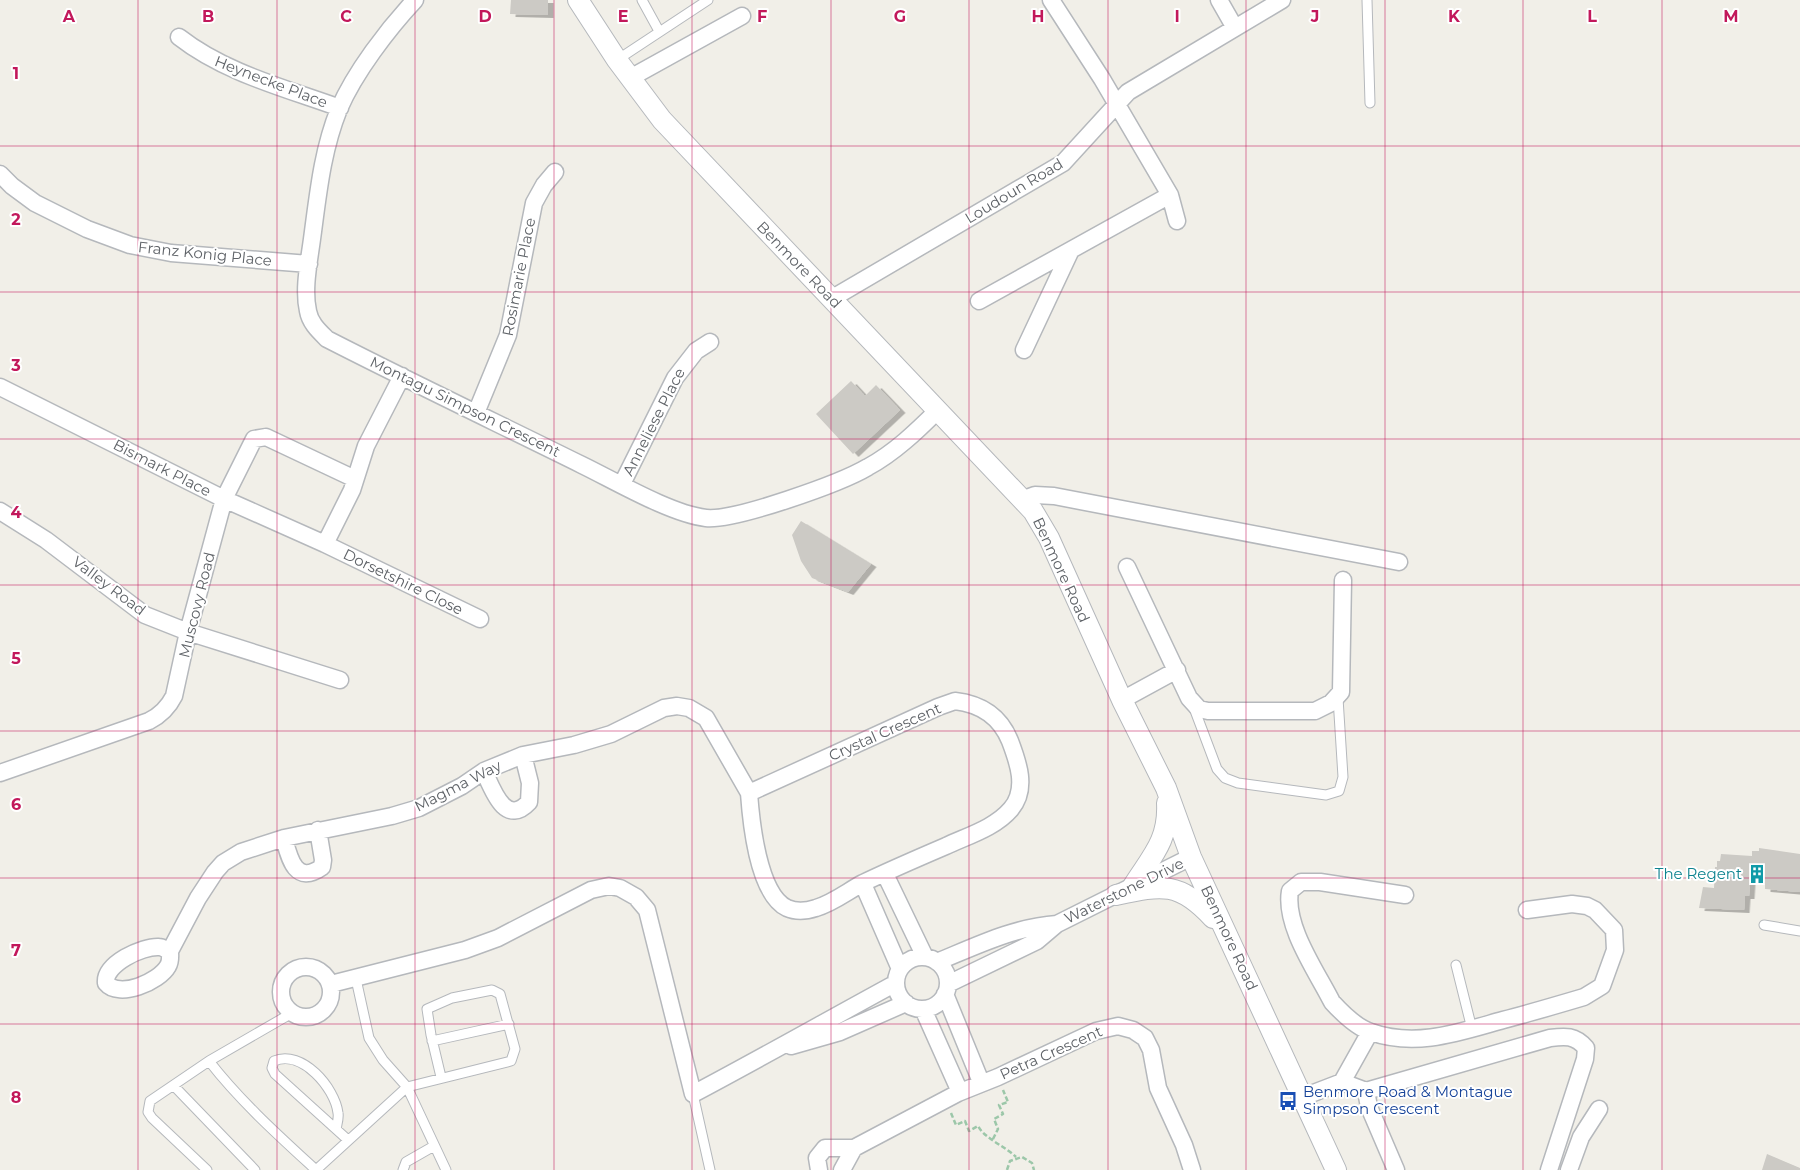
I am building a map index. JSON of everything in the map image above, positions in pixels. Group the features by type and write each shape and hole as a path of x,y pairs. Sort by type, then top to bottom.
{"street":[{"name":"Montagu Simpson Crescent","path":"416,0 378,47 340,108 324,159 309,264 308,312 311,321 327,339 685,514 706,518 731,517 868,468 911,435 938,410"},
{"name":"Benmore Road","path":"578,0 617,60 668,126 831,299 1024,499 1049,538 1122,700 1166,788 1191,857 1336,1170"},
{"path":"1051,0 1102,79 1116,106 1170,195 1177,221"},
{"path":"1219,0 1235,28"},
{"name":"Loudoun Road","path":"831,299 1064,163 1128,92 1282,0"},
{"path":"630,78 742,16"},
{"name":"Heynecke Place","path":"179,36 197,50 220,63 340,108"},
{"name":"Rosimarie Place","path":"476,413 508,335 534,203 544,185 555,172"},
{"name":"Franz Konig Place","path":"0,174 12,186 35,203 87,229 130,246 170,252 309,264"},
{"path":"979,301 1170,195"},
{"path":"1024,350 1071,250"},
{"name":"Anneliese Place","path":"622,484 674,378 696,352 710,342"},
{"path":"326,544 355,479 366,446 402,376"},
{"name":"Bismark Place","path":"0,388 224,499 326,544"},
{"name":"Muscovy Road","path":"0,773 115,735 160,715 174,696 188,632 224,499 251,442 261,436 272,439 355,479"},
{"path":"1024,499 1035,495 1054,496 1399,562"},
{"name":"Valley Road","path":"2,517 66,554 138,611 188,632 340,680"},
{"name":"Dorsetshire Close","path":"326,544 480,619"},
{"path":"1127,567 1193,704 1208,710 1315,710 1338,698 1341,692 1343,580"},
{"path":"1122,700 1177,670"},
{"name":"Crystal Crescent","path":"955,702 970,703 986,710 1000,724 1009,739 1021,776 1019,795 1012,808 991,825 863,884 818,908 800,911 788,908 780,903 765,877 758,857 748,793 938,707 955,702"},
{"name":"Magma Way","path":"170,951 198,898 223,863 241,852 284,838 392,816 419,808 462,786 484,771 523,755 574,745 611,734 664,708 676,706 689,708 706,718 713,727 748,793"},
{"path":"484,771 502,805 512,810 519,809 529,802 531,793 523,755"},
{"path":"1124,890 1164,836 1168,823 1166,788"},
{"path":"284,838 294,868 299,872 315,872 322,867 323,860 318,830"},
{"name":"Waterstone Drive","path":"946,989 1037,941 1057,924 1191,857"},
{"path":"884,874 931,960 943,968 946,989 981,1082"},
{"path":"1405,895 1320,882 1301,882 1290,891 1289,909 1293,925 1332,1002 1339,1010 1370,1032 1397,1038 1423,1039 1448,1036 1584,997 1602,986 1615,950 1616,936 1611,927 1595,910 1587,906 1572,904 1527,910"},
{"path":"863,884 898,976 900,997 906,1003 924,1009 936,1004 946,989"},
{"path":"331,984 466,950 498,938 591,890 609,886 620,888 636,897 647,910 693,1094 781,1048 898,976 911,960 931,960"},
{"path":"1124,890 1163,888 1182,892 1196,900 1226,933"},
{"name":"Waterstone Drive","path":"931,960 1004,934 1036,926 1057,924"},
{"path":"304,967 313,967 321,971 331,984 330,1001 320,1014 305,1018 292,1013 284,1005 281,997 281,989 288,974 304,967"},
{"path":"781,1048 840,1032 906,1003"},
{"path":"924,1009 960,1092"},
{"name":"Petra Crescent","path":"854,1148 981,1082 998,1077 1106,1028 1118,1026 1133,1030 1145,1038 1151,1050 1158,1088 1184,1145 1192,1170"},
{"path":"1303,1097 1342,1082 1370,1032"},
{"path":"1342,1082 1366,1092 1550,1038 1568,1036 1580,1040 1586,1048 1585,1059 1549,1170"},
{"path":"1366,1092 1369,1107 1396,1170"},
{"path":"1569,1170 1581,1137 1599,1109"},
{"path":"819,1170 817,1158 825,1148 854,1148 842,1170"}],"lane":[{"path":"642,0 659,32"},
{"path":"617,60 708,0"},
{"path":"1367,0 1370,103"},
{"path":"1193,704 1217,769 1225,778 1238,783 1326,795 1339,791 1343,776 1338,698"},
{"path":"1764,925 1800,931"},
{"path":"1456,966 1472,1029"},
{"path":"356,979 369,1038 383,1060 407,1087 446,1170"},
{"path":"209,1060 222,1077 274,1132 316,1170 407,1087 512,1060 515,1049 500,994 497,991 492,990 452,998 429,1006 427,1009 432,1041 442,1077"},
{"path":"207,1170 155,1122 148,1112 150,1102 209,1060 292,1013"},
{"path":"432,1041 509,1024"},
{"path":"336,1129 338,1111 326,1087 311,1068 306,1064 293,1061 274,1061 272,1068 275,1074 348,1140"},
{"path":"174,1086 255,1170"},
{"path":"693,1094 710,1170"},
{"path":"403,1170 406,1162 434,1146"}],"path":[{"path":"993,1139 998,1129 994,1119 1003,1114 999,1105 1008,1102 998,1077"},
{"path":"946,1100 956,1125 965,1122 969,1131 978,1126 981,1132 1016,1157"},
{"path":"1007,1170 1010,1161 1022,1156 1029,1160 1034,1170"}],"building":[{"path":"511,0 548,0 548,15 510,14"},
{"path":"851,381 865,396 876,385 900,410 853,454 816,414"},
{"path":"801,521 871,564 848,592 812,578 801,561 792,535"},
{"name":"The Regent","path":"1759,848 1800,854 1800,892 1765,889 1765,882 1750,881 1749,896 1745,896 1744,910 1699,908 1703,887 1714,888 1715,867 1717,867 1717,861 1720,861 1721,854 1752,856 1752,851 1759,851"},
{"path":"1767,1154 1800,1168 1800,1170 1762,1170"}],"place":[{"name":"The Regent","path":"1757,874"},
{"name":"Benmore Road & Montague Simpson Crescent","path":"1288,1101"}]}
